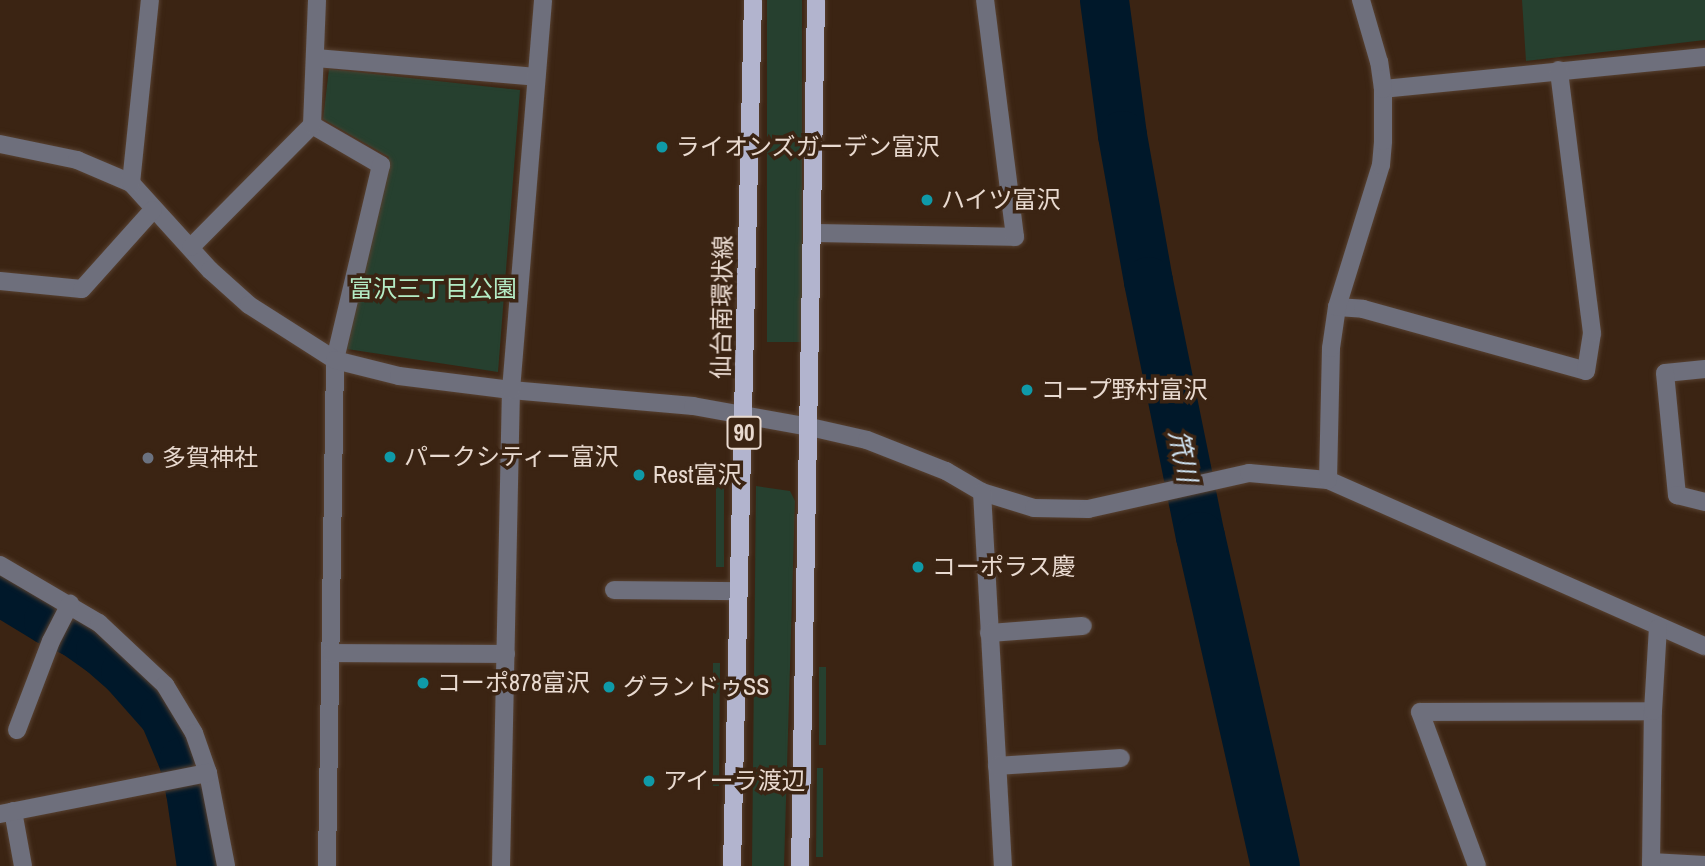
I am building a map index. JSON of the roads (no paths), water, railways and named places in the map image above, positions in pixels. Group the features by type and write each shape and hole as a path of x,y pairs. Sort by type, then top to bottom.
{"main road":[{"name":"仙台南環状線","path":"732,866 753,0"},
{"path":"800,866 816,0"}],"street":[{"path":"131,183 150,0"},
{"path":"191,247 312,125 317,0"},
{"path":"501,866 511,390 543,0"},
{"path":"813,233 1014,237 985,0"},
{"path":"1328,480 1331,348 1336,307 1381,165 1383,89 1379,62 1361,0"},
{"path":"1383,89 1705,57"},
{"path":"316,58 536,77"},
{"path":"1336,307 1363,309 1586,371 1592,333 1559,70"},
{"path":"312,125 381,165 335,360 327,866"},
{"path":"0,144 76,160 131,183 210,270 249,305 335,360 399,376 511,390 693,406 810,427 867,440 946,471 982,492 1034,508 1088,509 1255,473 1328,480 1658,628 1705,646"},
{"path":"0,281 82,289 153,210"},
{"path":"1705,369 1665,373 1677,495 1705,502"},
{"path":"982,492 1003,866"},
{"path":"0,565 67,610 99,623 165,685 194,733 226,866"},
{"path":"614,590 739,591"},
{"path":"17,730 51,641 67,610"},
{"path":"989,633 1083,626"},
{"path":"1658,628 1653,711 1651,864 1705,865"},
{"path":"331,653 506,654"},
{"path":"1477,866 1420,712 1653,711"},
{"path":"997,766 1121,758"},
{"path":"23,866 6,812 202,774"}],"waterway":[{"name":"笊川","path":"1104,0 1122,135 1148,281 1200,536 1275,866"},
{"path":"0,591 48,620 74,632 100,650 125,672 164,716 183,761 201,866"}],"place":[{"name":"ライオンズガーデン富沢","path":"662,147"},
{"name":"ハイツ富沢","path":"927,200"},
{"name":"コープ野村富沢","path":"1027,390"},
{"name":"パークシティー富沢","path":"390,457"},
{"name":"多賀神社","path":"148,458"},
{"name":"Rest富沢","path":"639,475"},
{"name":"コーポラス慶","path":"918,567"},
{"name":"コーポ878富沢","path":"423,683"},
{"name":"グランドゥSS","path":"609,687"},
{"name":"アイーラ渡辺","path":"649,781"}],"park label":[{"name":"富沢三丁目公園","path":"433,289"}]}
